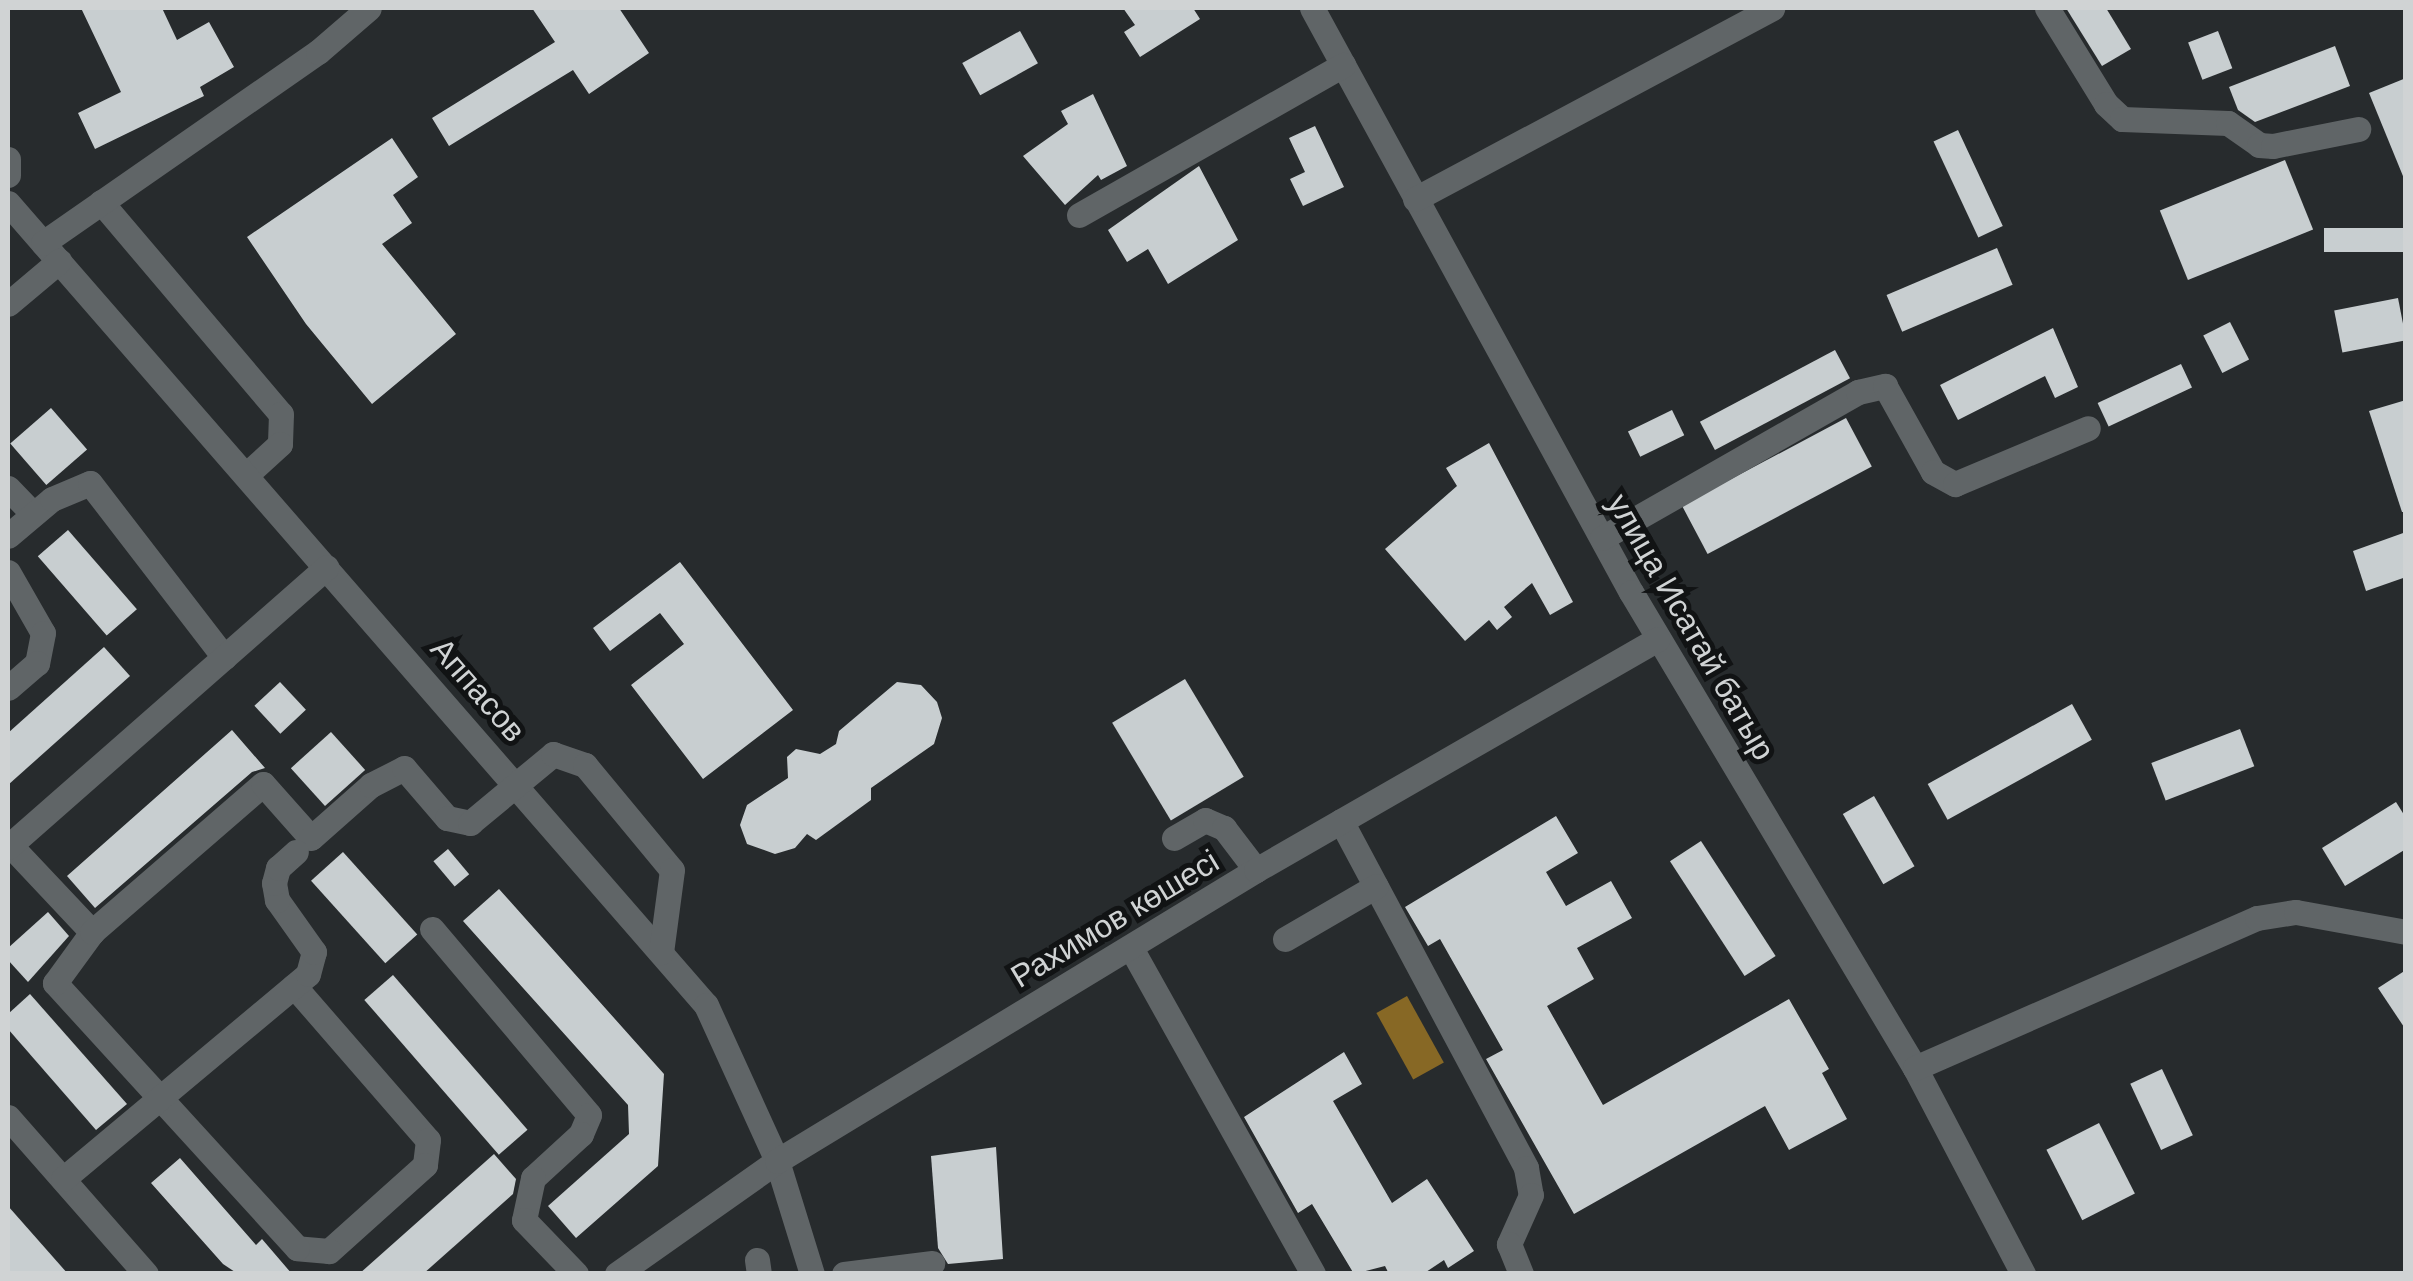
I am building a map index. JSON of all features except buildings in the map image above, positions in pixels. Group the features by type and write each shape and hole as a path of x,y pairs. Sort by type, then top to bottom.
{"street":[{"path":"8,304 51,252 101,202 318,52 369,8"},
{"name":"улица Исатай батыр","path":"1312,8 1658,639 1916,1068 2022,1274"},
{"path":"1415,199 1772,8"},
{"path":"2048,8 2106,104 2122,119 2228,122 2258,144 2273,146 2358,129"},
{"path":"1079,215 1342,65"},
{"path":"8,158 8,175"},
{"path":"101,202 280,414 280,444 246,475"},
{"name":"Аппасов","path":"8,203 706,1005 778,1161 812,1274"},
{"path":"1602,538 1858,392 1885,386 1932,472 1955,484 2088,428"},
{"path":"8,536 33,514 90,483 224,656"},
{"path":"8,488 33,514"},
{"path":"92,932 9,846 327,566"},
{"path":"8,572 43,633 37,663 8,688"},
{"name":"Рахимов көшесі","path":"617,1274 778,1161 1256,870 1658,639"},
{"path":"294,986 428,1140 425,1165 329,1251 297,1248 157,1101 55,983 92,932 263,784 311,838 371,785 404,768 447,818 470,823 541,758 569,756 585,765 661,850 674,890 661,952"},
{"path":"1174,838 1206,820 1224,828 1256,870"},
{"path":"1341,821 1526,1168 1531,1194 1510,1244 1522,1274"},
{"path":"63,1179 308,974 314,952 277,900 274,883 278,868 296,852"},
{"path":"1284,939 1376,886"},
{"path":"1916,1068 2257,918 2296,912 2406,932"},
{"path":"432,929 589,1115 581,1134 533,1178 524,1220 576,1274"},
{"path":"1131,948 1313,1274"},
{"path":"8,1116 146,1274"},
{"path":"844,1274 932,1263"}],"shaded area":[{"path":"1407,996 1444,1062 1413,1079 1376,1013"}]}
